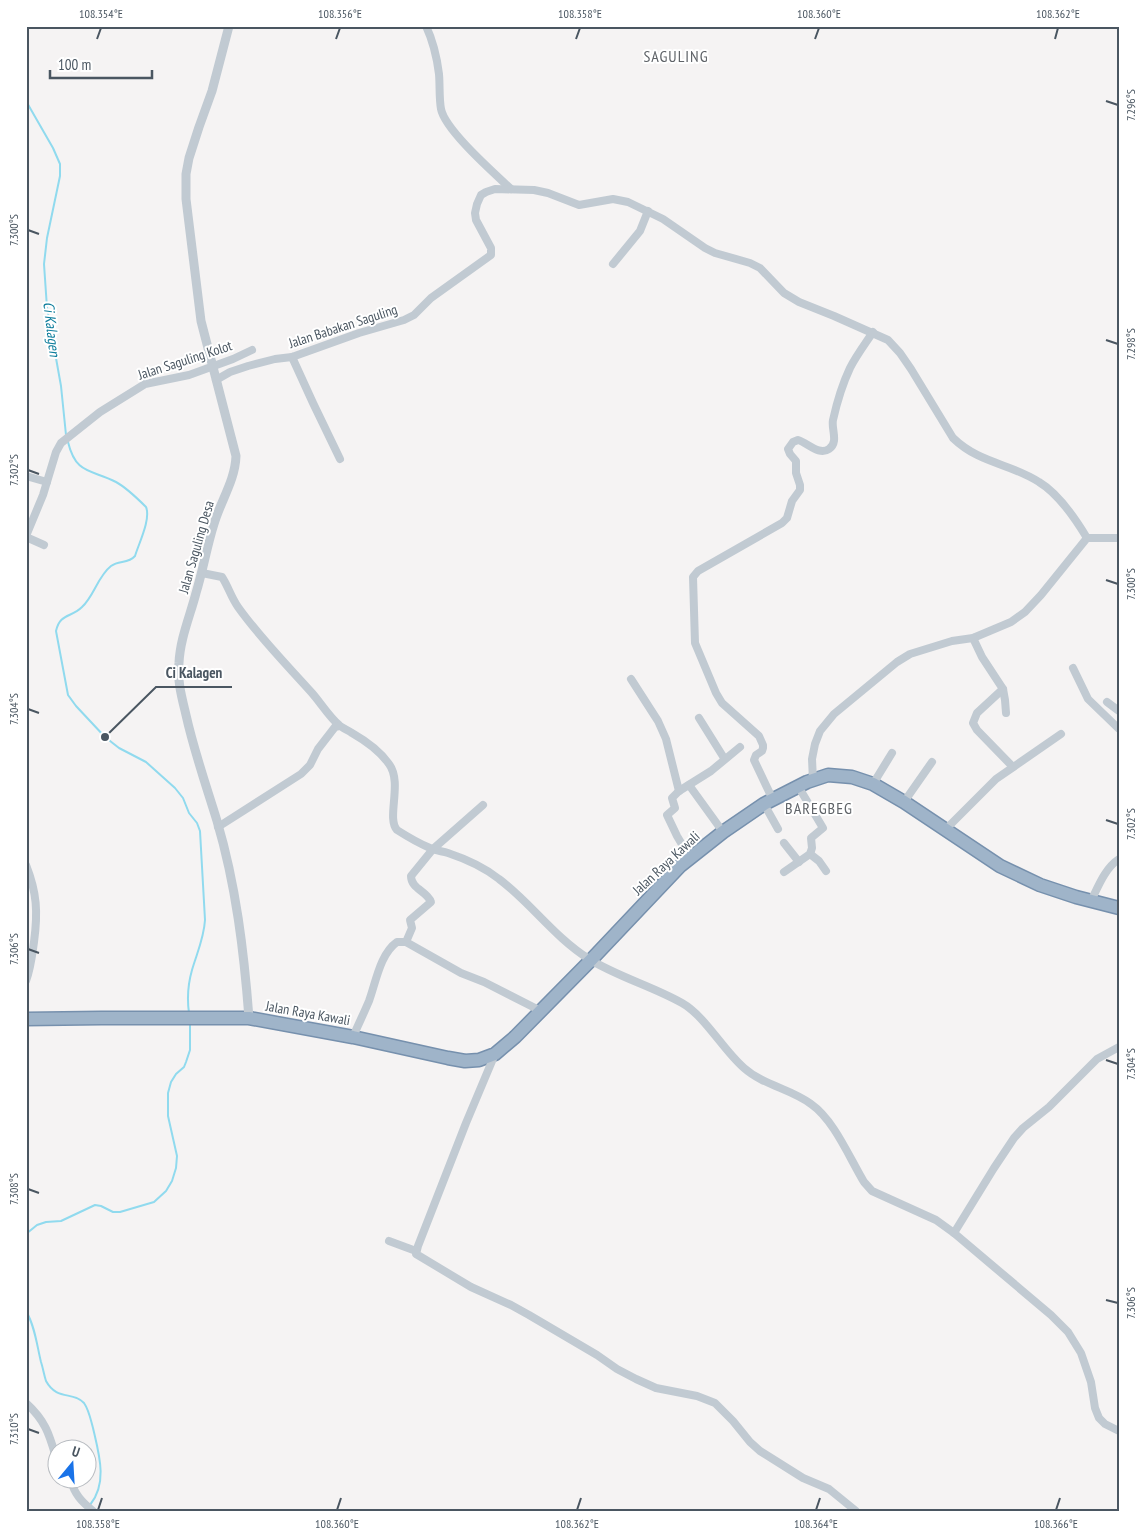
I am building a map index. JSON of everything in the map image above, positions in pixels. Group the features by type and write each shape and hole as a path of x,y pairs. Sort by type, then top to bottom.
{"highway":[{"name":"Jalan Raya Kawali","path":"26,1020 249,1018 353,1037 465,1061 479,1060 496,1054 591,960 674,872 690,858 723,832 769,802 798,786 828,775 852,777 873,784 904,802 1000,866 1040,885 1119,908"}],"street":[{"name":"Jalan Saguling Desa","path":"229,26 212,91 189,158 186,174 186,198 201,321 234,449 236,468 214,523 202,573 182,640 179,663 180,687 202,777 218,827 232,888 244,954 249,1018"},
{"path":"426,26 433,43 441,110 451,126 479,159 511,189 548,193 579,205 613,199 628,202 664,218 705,248 760,268 784,293 799,302 888,340 900,353 953,438 974,454 1018,471 1040,482 1056,496 1087,538"},
{"name":"Jalan Babakan Saguling","path":"216,380 230,372 248,366 292,357 414,315 431,298 491,255 491,248 476,220 477,204 481,195 486,192 494,189 511,189"},
{"path":"613,264 640,231 648,211"},
{"path":"778,829 754,760 756,755 764,748 761,739 722,703 695,643 693,577 698,571 782,523 787,518 792,501 801,488 796,473 796,461 788,449 798,440 821,451 828,450 832,446 834,434 832,426 840,391 850,368 873,332"},
{"name":"Jalan Saguling Kolot","path":"26,537 56,452 67,438 100,412 145,384 189,375 252,350"},
{"path":"292,357 340,459"},
{"path":"26,476 47,482"},
{"path":"26,537 44,544"},
{"path":"1087,538 1119,538"},
{"path":"813,780 812,758 815,744 820,731 834,714 897,662 910,654 952,641 973,638 1011,622 1025,612 1041,596 1087,538"},
{"path":"202,573 222,577 243,614 339,726 368,744 385,758 392,767 395,782 394,828 423,845 476,864 498,878 528,903 572,947 591,960 624,977 682,1003 694,1012 730,1055 745,1069 810,1103 824,1115 864,1182 872,1191 936,1220 1051,1315 1068,1332 1081,1353 1091,1382 1095,1408 1099,1418 1119,1432"},
{"path":"973,638 982,657 1003,689 1006,713"},
{"path":"1073,668 1088,699 1119,729"},
{"path":"631,679 658,721 666,739 679,791"},
{"path":"1003,689 977,713 973,723 977,730 1013,767"},
{"path":"1107,702 1119,711"},
{"path":"699,718 724,758"},
{"path":"218,827 301,774 310,765 318,749 335,727 339,726"},
{"path":"945,830 986,787 1061,734"},
{"path":"690,858 667,815 675,808 672,800 679,791 711,771 724,758 740,747"},
{"path":"873,784 892,753"},
{"path":"904,802 932,762"},
{"path":"689,784 723,832"},
{"path":"784,872 810,854 812,848 811,838 823,828 798,786"},
{"path":"406,942 412,928 410,920 431,902 430,898 413,885 411,876 433,849 483,804"},
{"path":"784,843 798,862"},
{"path":"810,854 819,861 826,871"},
{"path":"1090,901 1109,869 1119,859"},
{"path":"26,865 34,891 37,921 31,968 26,981"},
{"path":"353,1037 369,1000 380,967 387,953 397,942 406,942 448,966 541,1010"},
{"path":"954,1233 994,1168 1019,1133 1049,1107 1098,1059 1119,1047"},
{"path":"416,1251 496,1054"},
{"path":"389,1241 416,1251 416,1254 421,1258 471,1287 529,1315 636,1380 656,1388 697,1396 715,1403 734,1421 750,1442 760,1451 803,1478 829,1489 856,1511"},
{"path":"26,1403 42,1420 52,1440"},
{"path":"74,1490 80,1500 92,1510"}],"waterway":[{"name":"Ci Kalagen","path":"26,101 60,164 60,176 47,238 44,264 47,308 61,386 66,435"},
{"name":"Ci Kalagen","path":"68,442 71,453 80,466 116,482 146,507 146,524 135,556 111,566 99,580 86,602 78,610 63,618 56,631 68,695 105,737 119,748 146,762 175,788 183,798 189,813 197,823 200,831 205,920 202,939 190,981 189,1013"},
{"name":"Ci Kalagen","path":"26,1234 37,1225 61,1221 95,1205 113,1212 120,1212 154,1202 166,1191 172,1181 177,1156 168,1116 168,1093 171,1082 184,1067 190,1050 190,1023"},
{"name":"Ci Kalagen","path":"26,1311 34,1330 46,1381 50,1387 60,1394 80,1399 89,1412 98,1448 100,1468 99,1487 90,1505"}],"place":[{"name":"Ci Kalagen","path":"105,737"}],"district":[{"name":"SAGULING","path":"676,56"},
{"name":"BAREGBEG","path":"819,808"}]}
